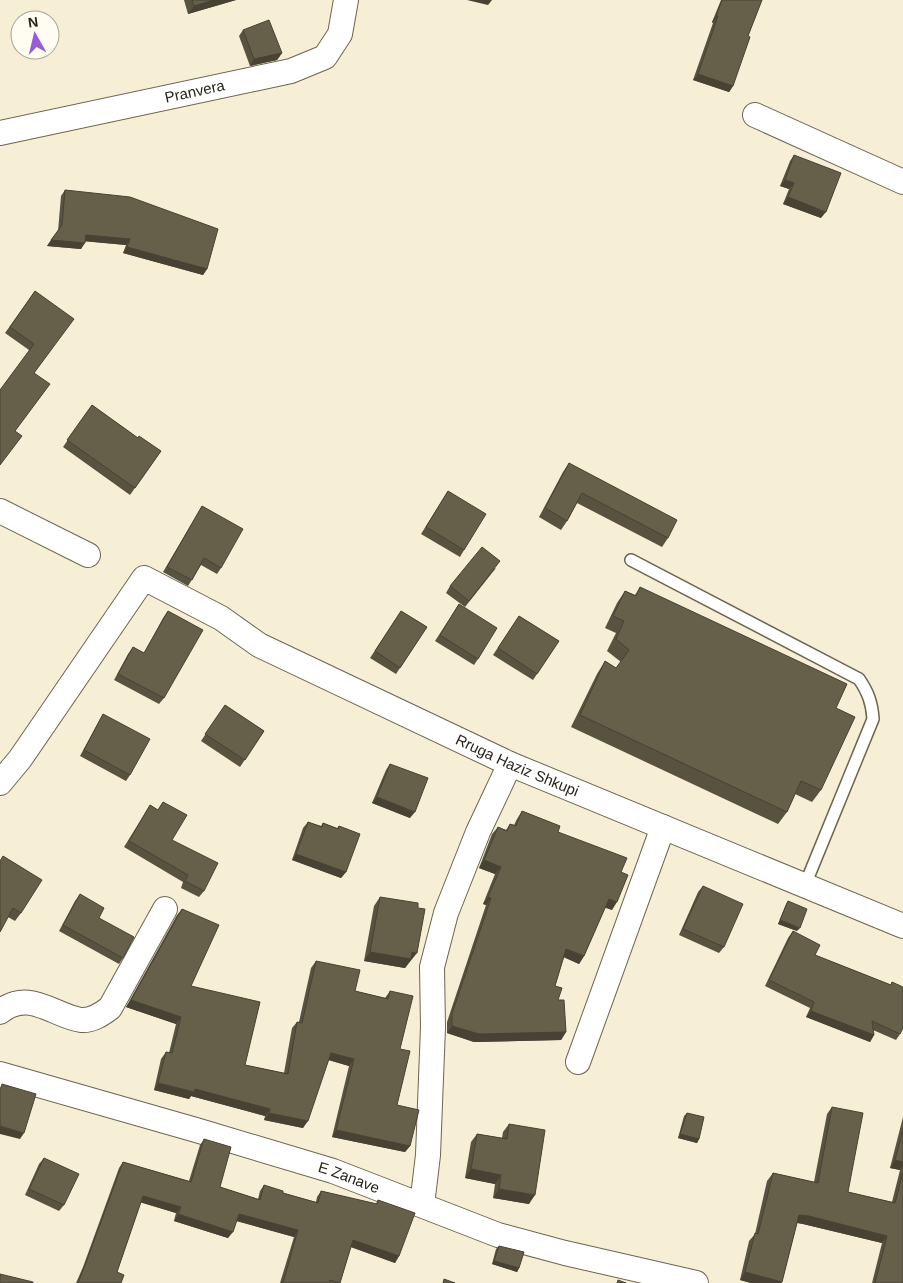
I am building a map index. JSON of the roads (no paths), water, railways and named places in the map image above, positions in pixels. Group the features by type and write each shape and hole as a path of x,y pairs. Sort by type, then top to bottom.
{"street":[{"name":"Pranvera","path":"0,133 291,71 325,57 340,34 346,0"},
{"path":"755,115 903,182"},
{"path":"0,511 88,555"},
{"name":"Rruga Haziz Shkupi","path":"0,783 20,758 144,578 221,618 260,645 510,764 903,926"},
{"path":"422,1205 428,1155 433,1027 432,967 446,913 478,832 510,764"},
{"path":"578,1062 663,827"},
{"path":"0,1012 8,1005 32,1002 82,1020 95,1018 110,1008 165,909"},
{"name":"E Zanave","path":"0,1074 333,1171 498,1236 696,1283"}],"lane":[{"path":"631,560 859,679 868,691 872,704 873,719 805,885"}]}
